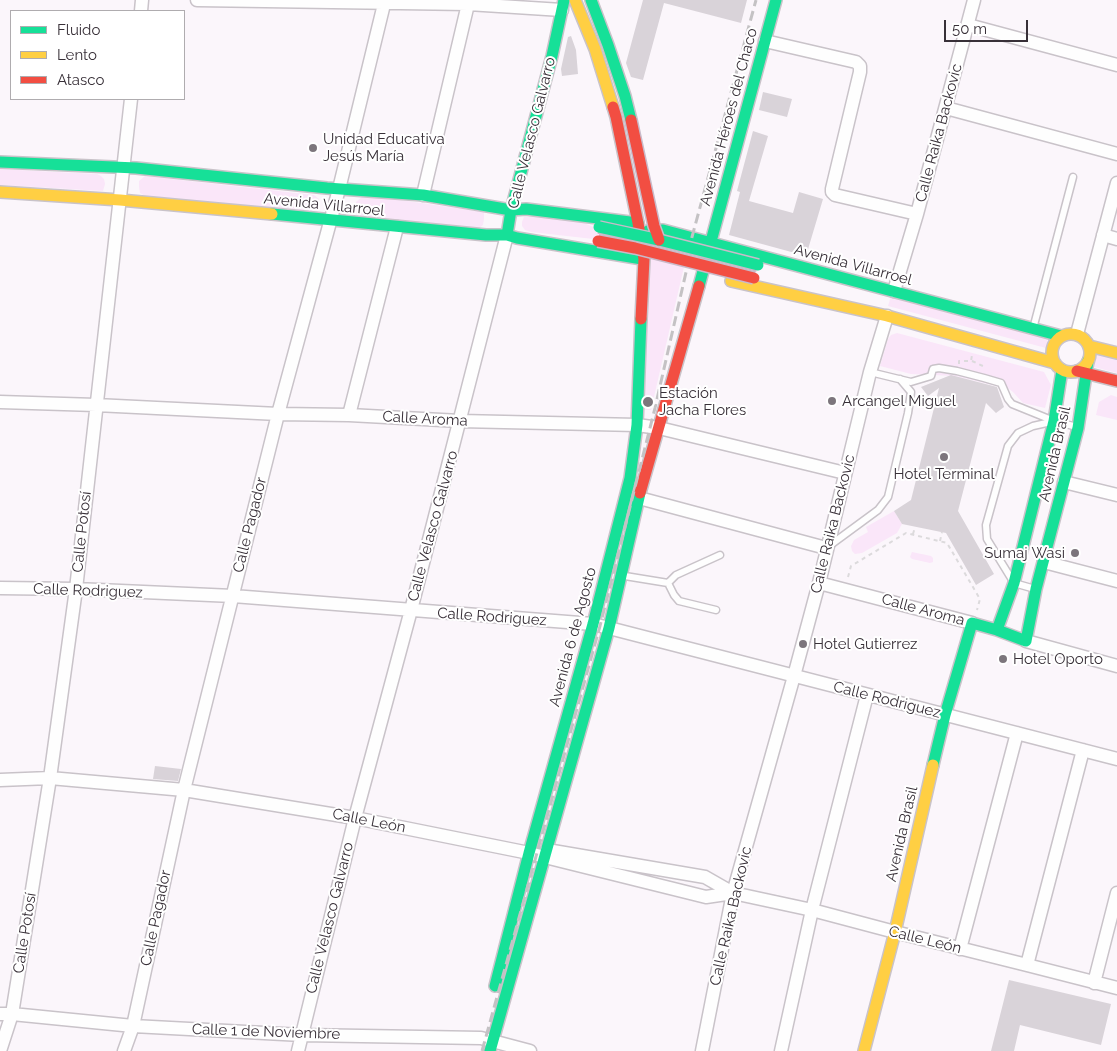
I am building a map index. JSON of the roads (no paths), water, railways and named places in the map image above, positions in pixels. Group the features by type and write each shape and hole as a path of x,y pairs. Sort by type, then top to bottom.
{"main road":[{"name":"Avenida 6 de Agosto","path":"491,1001 529,852 593,624 630,478 637,425 644,259 616,117 595,48 575,0"},
{"path":"591,0 625,96 654,226 659,240"},
{"name":"Avenida Héroes del Chaco","path":"712,242 776,0"},
{"name":"Calle Velasco Galvarro","path":"506,235 552,56 563,5"},
{"name":"Avenida Villarroel","path":"0,162 124,168 424,195 512,210 526,209 638,223"},
{"name":"Avenida Villarroel","path":"0,192 120,200 486,236 506,235 644,259"},
{"path":"512,210 523,216 599,227 659,240 864,293 891,304"},
{"name":"Avenida Villarroel","path":"641,240 643,234 648,231 663,230 712,242 891,304 975,341 1059,366"},
{"path":"506,235 523,232 598,241 635,248 858,304 891,304"},
{"name":"Avenida 6 de Agosto","path":"478,1051 487,1040 546,853 609,628 639,498 712,242"},
{"name":"Avenida Villarroel","path":"702,275 891,304 1033,329 1061,336"},
{"path":"1117,352 1089,346 1077,334 1061,336 1052,348 1052,353 1059,366 1070,372 1082,372 1117,381"},
{"name":"Avenida Brasil","path":"1026,641 1036,589 1078,428 1082,372 1088,361 1089,346"},
{"name":"Avenida Brasil","path":"997,630 1014,583 1054,421 1059,366"},
{"name":"Avenida Brasil","path":"864,1051 895,932 945,715 972,623"},
{"name":"Calle Aroma","path":"972,623 1026,641"}],"street":[{"path":"197,0 563,5"},
{"name":"Calle Raika Backovic","path":"702,1051 733,893 819,583 870,372 917,214 974,0"},
{"name":"Calle Pagador","path":"124,1051 133,1026 184,790 232,596 278,414 339,188 384,2"},
{"path":"424,195 461,3"},
{"path":"968,25 1117,65"},
{"path":"766,42 856,62 860,66 832,192 835,195 917,214"},
{"name":"Calle Potosí","path":"0,1051 50,778 76,589 131,100"},
{"path":"946,108 1117,154"},
{"path":"1077,334 1117,182"},
{"path":"349,415 397,227"},
{"name":"Calle Velasco Galvarro","path":"298,1051 355,818 460,421 506,235"},
{"path":"1103,235 1117,239"},
{"name":"Calle Aroma","path":"0,402 460,421 637,425 659,428 845,473"},
{"path":"1064,482 1117,495"},
{"path":"639,498 826,548"},
{"path":"1044,562 1117,581"},
{"name":"Calle Aroma","path":"819,583 972,623"},
{"name":"Calle Rodriguez","path":"0,588 76,589 232,596 593,624 1117,759"},
{"path":"1026,641 1117,666"},
{"path":"781,1051 812,910 867,694"},
{"path":"960,949 1017,733"},
{"path":"1027,965 1083,750"},
{"name":"Calle León","path":"0,780 50,778 184,790 355,818 529,852 706,877 733,893 812,910 1117,988"},
{"name":"Calle León","path":"546,853 706,897 733,893"},
{"path":"1094,983 1117,894"},
{"name":"Calle 1 de Noviembre","path":"6,1014 133,1026 302,1035 487,1040 530,1051"}],"lane":[{"path":"1033,329 1073,177"},
{"path":"870,372 912,382 931,376 933,369 958,371 1001,383 1012,404 1054,421 1078,428"},
{"path":"826,548 878,510 888,496 908,413 911,392 900,379"},
{"path":"1036,589 1014,583 988,539 986,525 1008,446 1018,433 1033,426 1054,421"},
{"path":"668,583 676,575 720,555"},
{"path":"621,575 668,583"},
{"path":"668,583 679,601 716,610"}],"railway":[{"path":"482,1051 600,626 655,408 687,268 692,237 756,0"}],"place":[{"name":"Unidad Educativa Jesús María","path":"313,148"},
{"name":"Arcangel Miguel","path":"832,401"},
{"name":"Estación Jacha Flores","path":"648,402"},
{"name":"Hotel Terminal","path":"944,457"},
{"name":"Sumaj Wasi","path":"1075,553"},
{"name":"Hotel Gutierrez","path":"803,644"},
{"name":"Hotel Oporto","path":"1003,659"}]}
